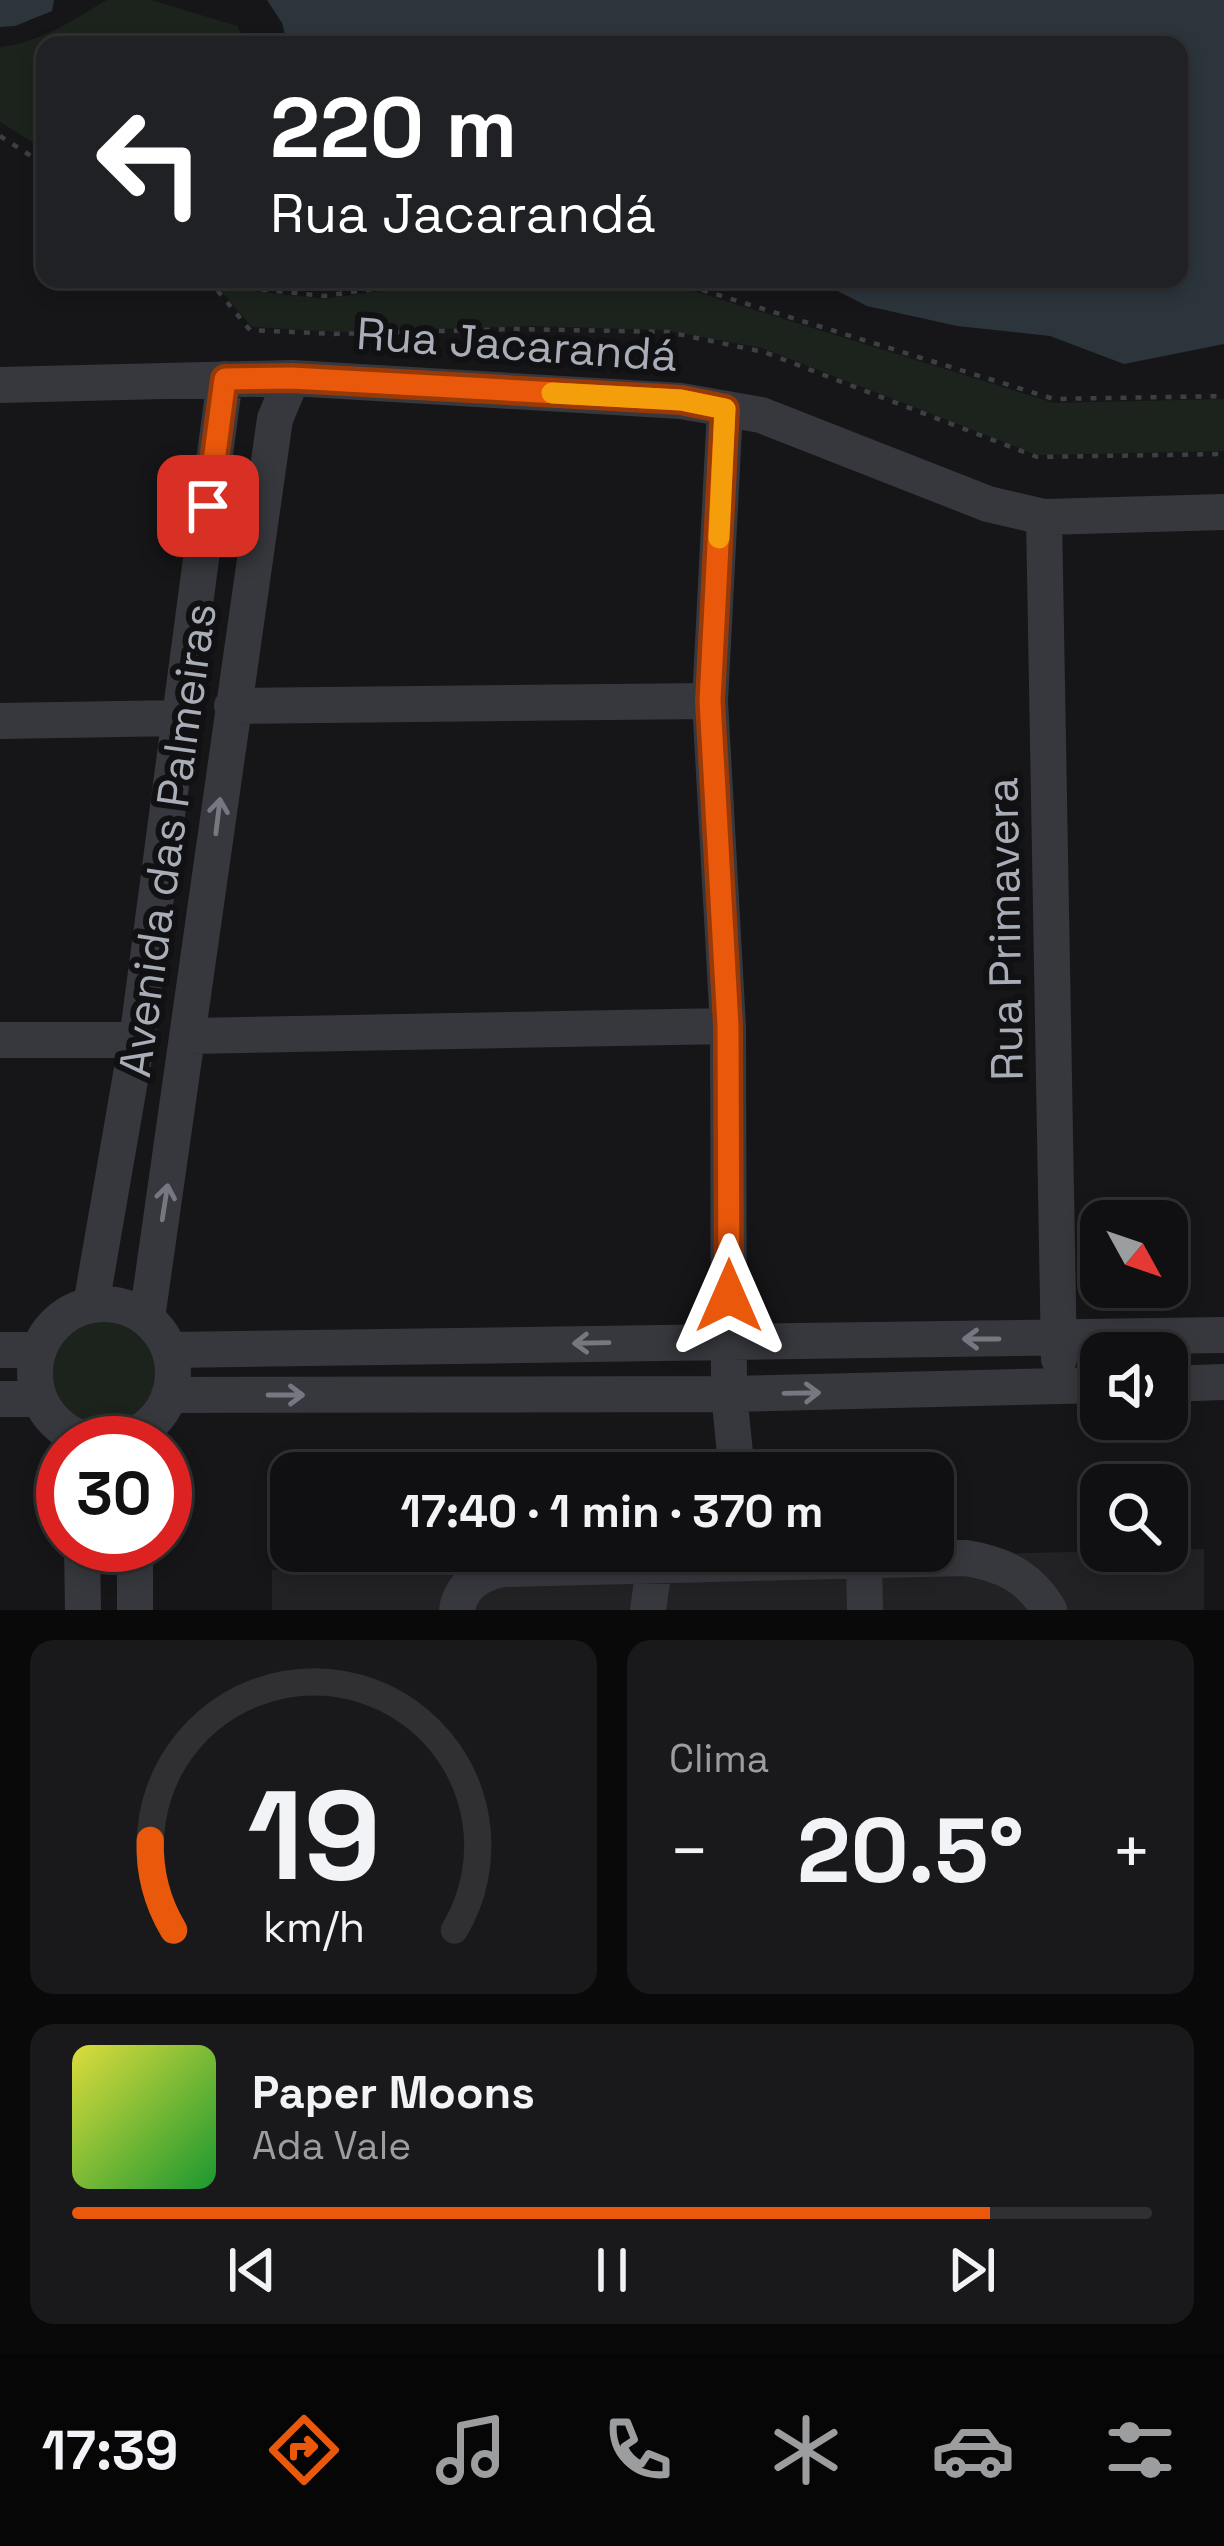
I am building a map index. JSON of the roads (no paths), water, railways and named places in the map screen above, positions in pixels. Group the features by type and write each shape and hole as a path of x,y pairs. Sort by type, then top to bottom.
{"street":[{"name":"Rua Jacarandá","path":"0,385 292,378 681,400 761,415 988,504 1045,517 1224,512"},
{"name":"Avenida das Palmeiras","path":"147,1318 275,419 292,378"},
{"name":"Avenida das Palmeiras","path":"91,1305 137,1040 225,379"},
{"path":"725,409 710,701 728,1026 729,1394 735,1452"},
{"name":"Rua Primavera","path":"1045,517 1059,1386"},
{"path":"232,706 710,701"},
{"path":"0,721 180,718"},
{"path":"190,1036 728,1026"},
{"path":"0,1040 137,1040"},
{"path":"49,1416 35,1375 39,1350 50,1329 69,1313 91,1305 115,1304 147,1318 170,1350 170,1395 156,1416"},
{"path":"170,1350 1224,1335"},
{"path":"0,1350 39,1350"},
{"path":"1188,1383 1224,1382"},
{"path":"170,1395 729,1394 1080,1386"},
{"path":"0,1399 40,1399"},
{"path":"954,1558 992,1562 1027,1581 1049,1610"},
{"path":"82,1572 83,1610"},
{"path":"135,1572 135,1610"},
{"path":"457,1610 467,1586 488,1572"},
{"path":"648,1610 653,1572"},
{"path":"863,1572 865,1610"}]}
